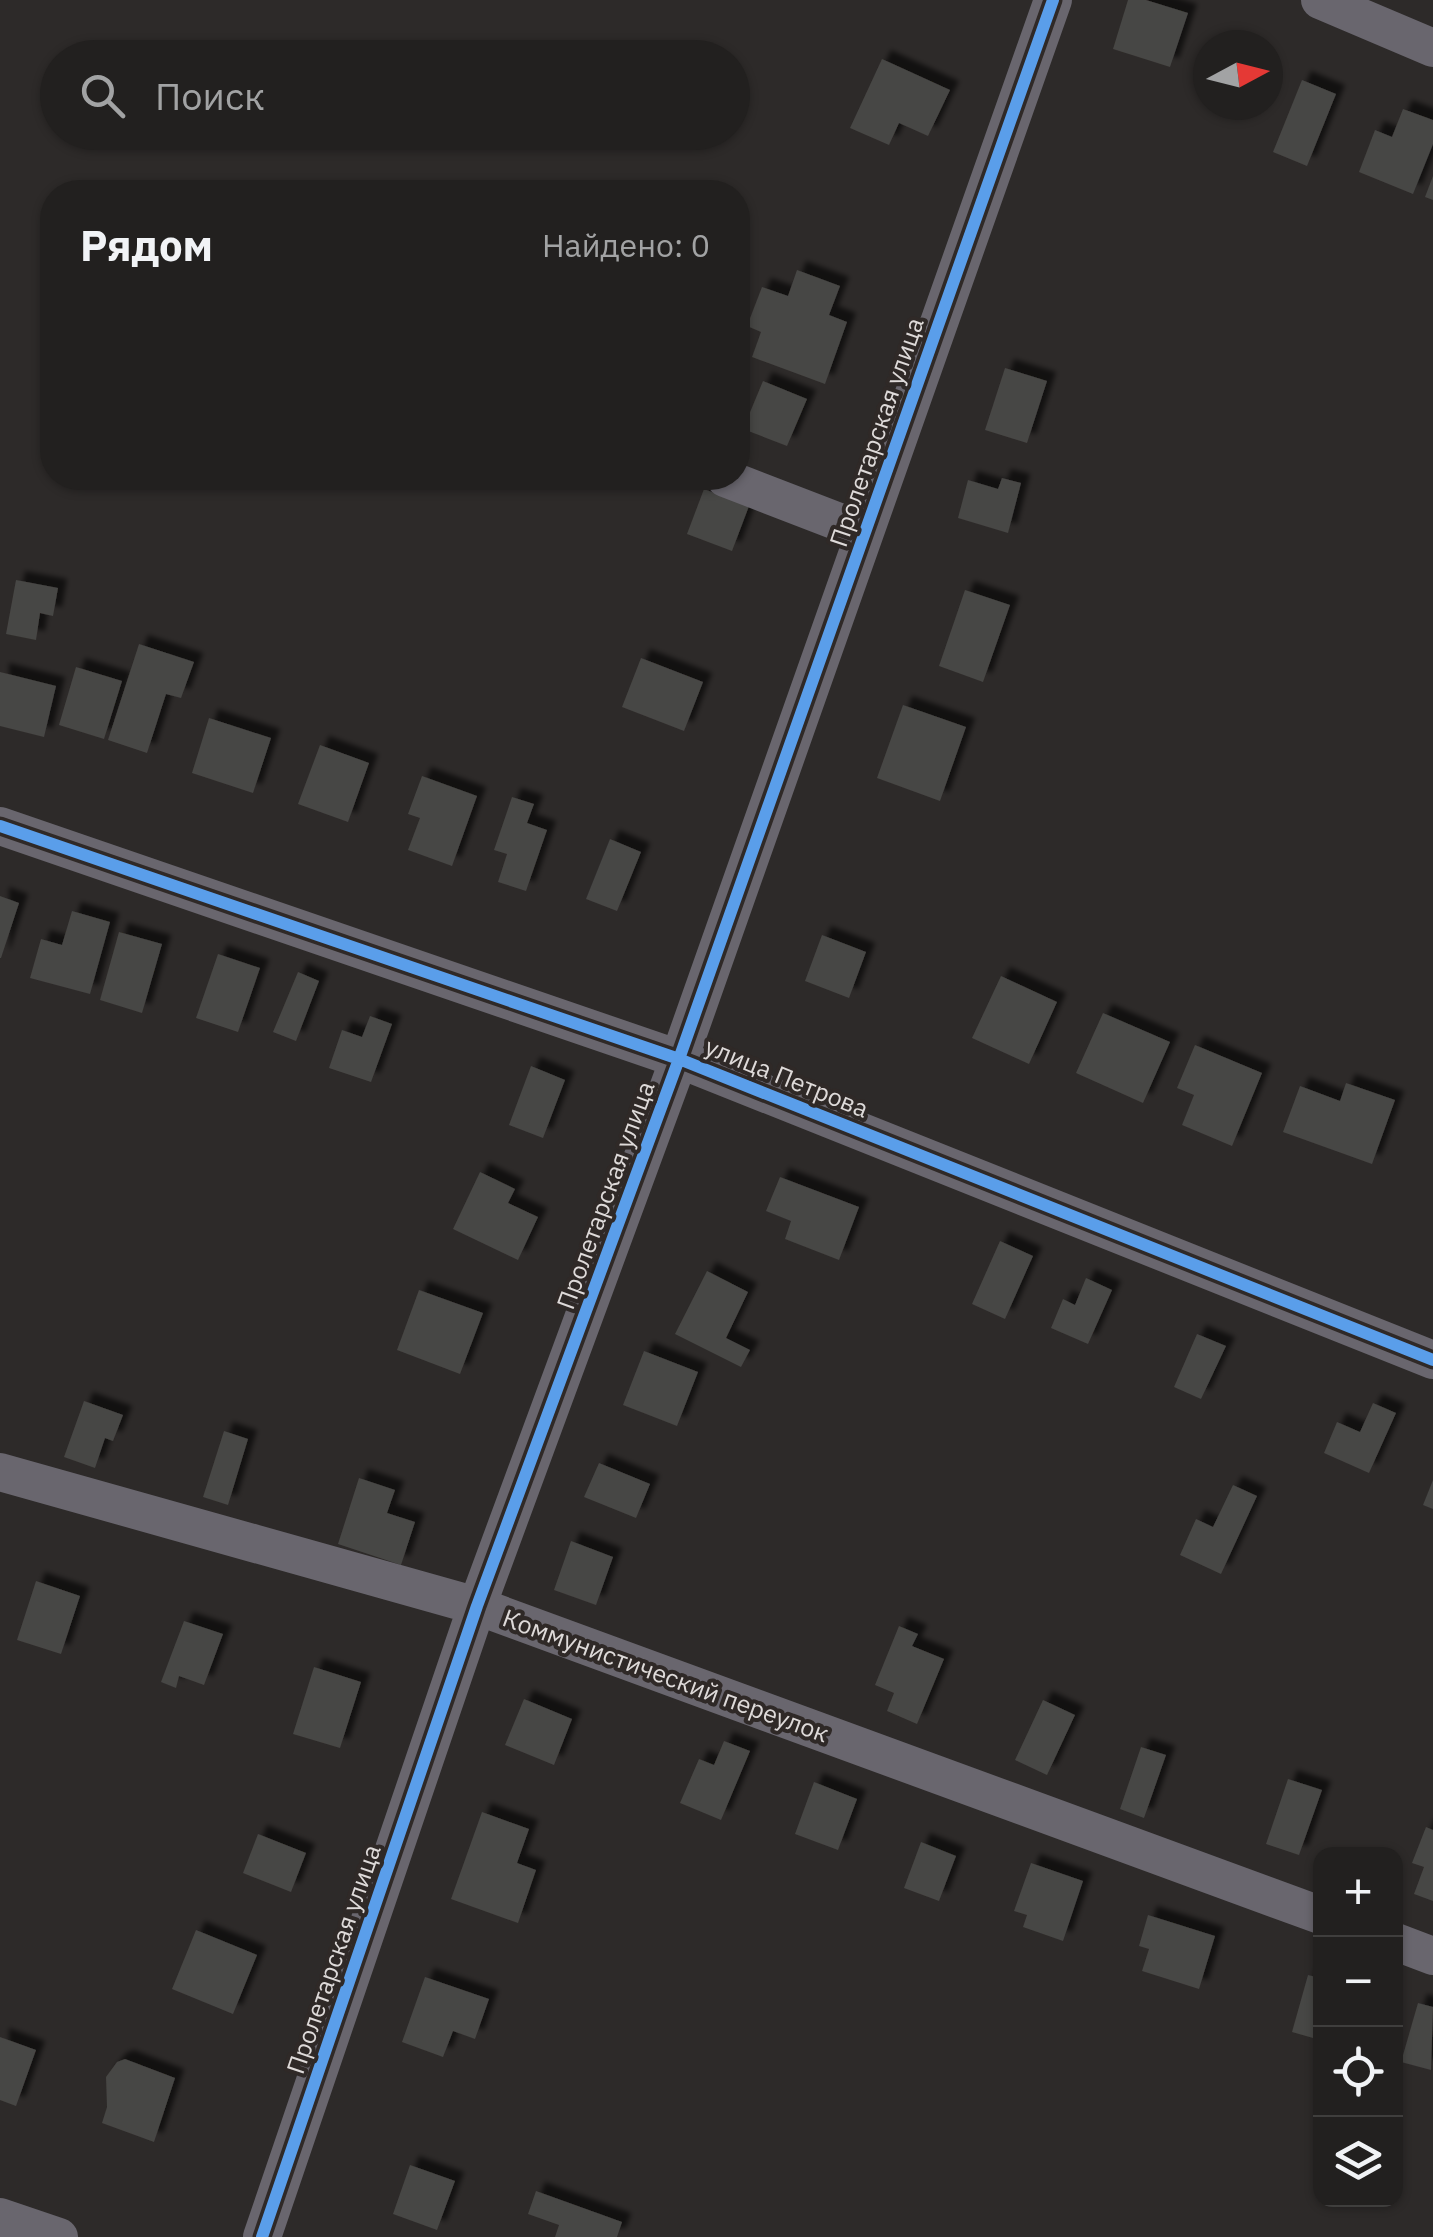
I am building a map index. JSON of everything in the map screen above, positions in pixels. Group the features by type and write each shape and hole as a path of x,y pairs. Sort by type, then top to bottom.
{"street":[{"name":"Пролетарская улица","path":"262,2237 477,1606 680,1058 1053,0"},
{"path":"1320,0 1433,48"},
{"path":"750,488 865,532"},
{"name":"улица Петрова","path":"0,826 680,1058 1433,1360"},
{"name":"Коммунистический переулок","path":"0,1472 477,1606 1313,1912"},
{"path":"1403,1945 1433,1956"},
{"path":"0,2217 59,2237"}],"building":[{"path":"1128,0 1146,0 1188,13 1170,67 1113,49"},
{"path":"882,59 950,90 928,136 899,123 889,145 850,128"},
{"path":"1302,80 1336,94 1307,166 1273,152"},
{"path":"1403,109 1433,120 1433,144 1413,194 1359,172 1375,130 1392,137"},
{"path":"1433,176 1433,200 1425,197"},
{"path":"797,270 840,286 829,315 847,322 825,384 752,357 761,332 750,327 750,318 762,287 788,296"},
{"path":"1005,368 1047,381 1027,443 985,430"},
{"path":"763,381 807,399 787,446 750,432 750,412"},
{"path":"1002,478 1021,483 1008,533 958,518 968,480 998,489"},
{"path":"704,490 749,506 732,551 687,534"},
{"path":"16,580 58,588 53,616 40,613 36,640 6,634"},
{"path":"965,590 1010,605 983,682 939,666"},
{"path":"139,644 194,662 181,698 166,694 147,753 108,740"},
{"path":"641,658 703,682 684,731 622,707"},
{"path":"76,667 122,681 104,739 59,725"},
{"path":"0,672 56,686 44,737 0,726"},
{"path":"903,705 966,727 940,801 877,778"},
{"path":"209,718 271,738 253,793 192,773"},
{"path":"320,745 369,763 348,822 298,804"},
{"path":"422,776 477,796 452,866 408,850 420,818 408,814"},
{"path":"512,797 534,804 527,823 547,830 526,891 498,882 507,854 494,850"},
{"path":"610,839 641,852 617,911 586,899"},
{"path":"0,896 19,903 1,958 0,958"},
{"path":"72,911 110,922 90,994 30,978 41,939 62,945"},
{"path":"119,932 162,944 142,1013 100,1000"},
{"path":"822,935 866,952 849,998 805,981"},
{"path":"218,954 260,968 238,1032 196,1018"},
{"path":"298,972 319,981 296,1041 273,1032"},
{"path":"1001,976 1057,1002 1029,1064 972,1038"},
{"path":"1103,1013 1170,1042 1143,1103 1076,1073"},
{"path":"370,1016 392,1024 371,1082 329,1068 342,1030 362,1037"},
{"path":"1195,1045 1262,1073 1232,1146 1182,1125 1194,1095 1177,1088"},
{"path":"531,1066 565,1080 543,1138 509,1125"},
{"path":"1346,1083 1395,1100 1372,1164 1283,1132 1300,1086 1340,1101"},
{"path":"480,1172 515,1189 508,1203 538,1217 518,1260 453,1229"},
{"path":"780,1177 859,1207 839,1260 785,1239 791,1221 766,1211"},
{"path":"1000,1241 1033,1256 1005,1319 972,1304"},
{"path":"707,1271 748,1292 726,1338 750,1350 741,1367 675,1334"},
{"path":"1086,1278 1112,1290 1088,1344 1051,1328 1063,1299 1075,1305"},
{"path":"419,1290 483,1313 460,1374 397,1350"},
{"path":"1197,1334 1226,1346 1201,1399 1174,1387"},
{"path":"644,1351 698,1372 677,1426 623,1405"},
{"path":"84,1401 123,1415 113,1441 105,1438 95,1468 64,1457"},
{"path":"1373,1403 1396,1413 1369,1473 1324,1453 1337,1422 1360,1432"},
{"path":"224,1431 248,1439 228,1505 203,1497"},
{"path":"599,1463 650,1484 636,1518 584,1497"},
{"path":"359,1478 395,1490 387,1513 415,1522 401,1565 338,1544"},
{"path":"1433,1480 1433,1509 1423,1505"},
{"path":"1233,1485 1257,1496 1221,1574 1180,1555 1196,1519 1213,1527"},
{"path":"571,1541 613,1557 596,1605 554,1590"},
{"path":"36,1581 80,1596 61,1654 17,1640"},
{"path":"184,1621 223,1634 204,1685 179,1676 176,1688 161,1682"},
{"path":"899,1626 918,1634 912,1646 944,1659 917,1724 887,1711 894,1693 875,1685"},
{"path":"314,1667 361,1682 340,1748 293,1734"},
{"path":"524,1699 572,1719 554,1765 505,1745"},
{"path":"1043,1700 1075,1715 1047,1775 1015,1760"},
{"path":"724,1741 750,1751 721,1820 680,1803 699,1759 714,1765"},
{"path":"1141,1747 1166,1755 1144,1818 1120,1809"},
{"path":"1288,1779 1322,1790 1299,1855 1266,1844"},
{"path":"814,1782 857,1799 838,1850 795,1834"},
{"path":"482,1812 529,1829 517,1863 536,1870 518,1923 451,1899"},
{"path":"1426,1827 1433,1830 1433,1901 1414,1894 1424,1867 1412,1863"},
{"path":"258,1834 306,1853 291,1892 243,1873"},
{"path":"921,1842 956,1856 939,1901 904,1888"},
{"path":"1031,1863 1083,1881 1063,1941 1023,1927 1027,1915 1014,1911"},
{"path":"1148,1915 1215,1936 1199,1989 1142,1971 1149,1949 1139,1946"},
{"path":"196,1930 257,1955 233,2014 172,1989"},
{"path":"1308,1975 1313,1976 1313,2038 1292,2032"},
{"path":"425,1977 489,1999 475,2039 453,2031 443,2057 402,2042"},
{"path":"1418,2003 1433,2007 1431,2070 1403,2063"},
{"path":"0,2037 36,2050 16,2106 0,2100"},
{"path":"125,2059 175,2078 154,2142 102,2123 107,2107 106,2077 117,2062"},
{"path":"410,2165 455,2181 437,2230 393,2214"},
{"path":"536,2191 622,2222 617,2237 555,2237 559,2225 528,2214"}],"cycle path":[{"path":"262,2237 477,1606 679,1059 1053,0"},
{"path":"0,826 679,1059 1433,1360"}]}
